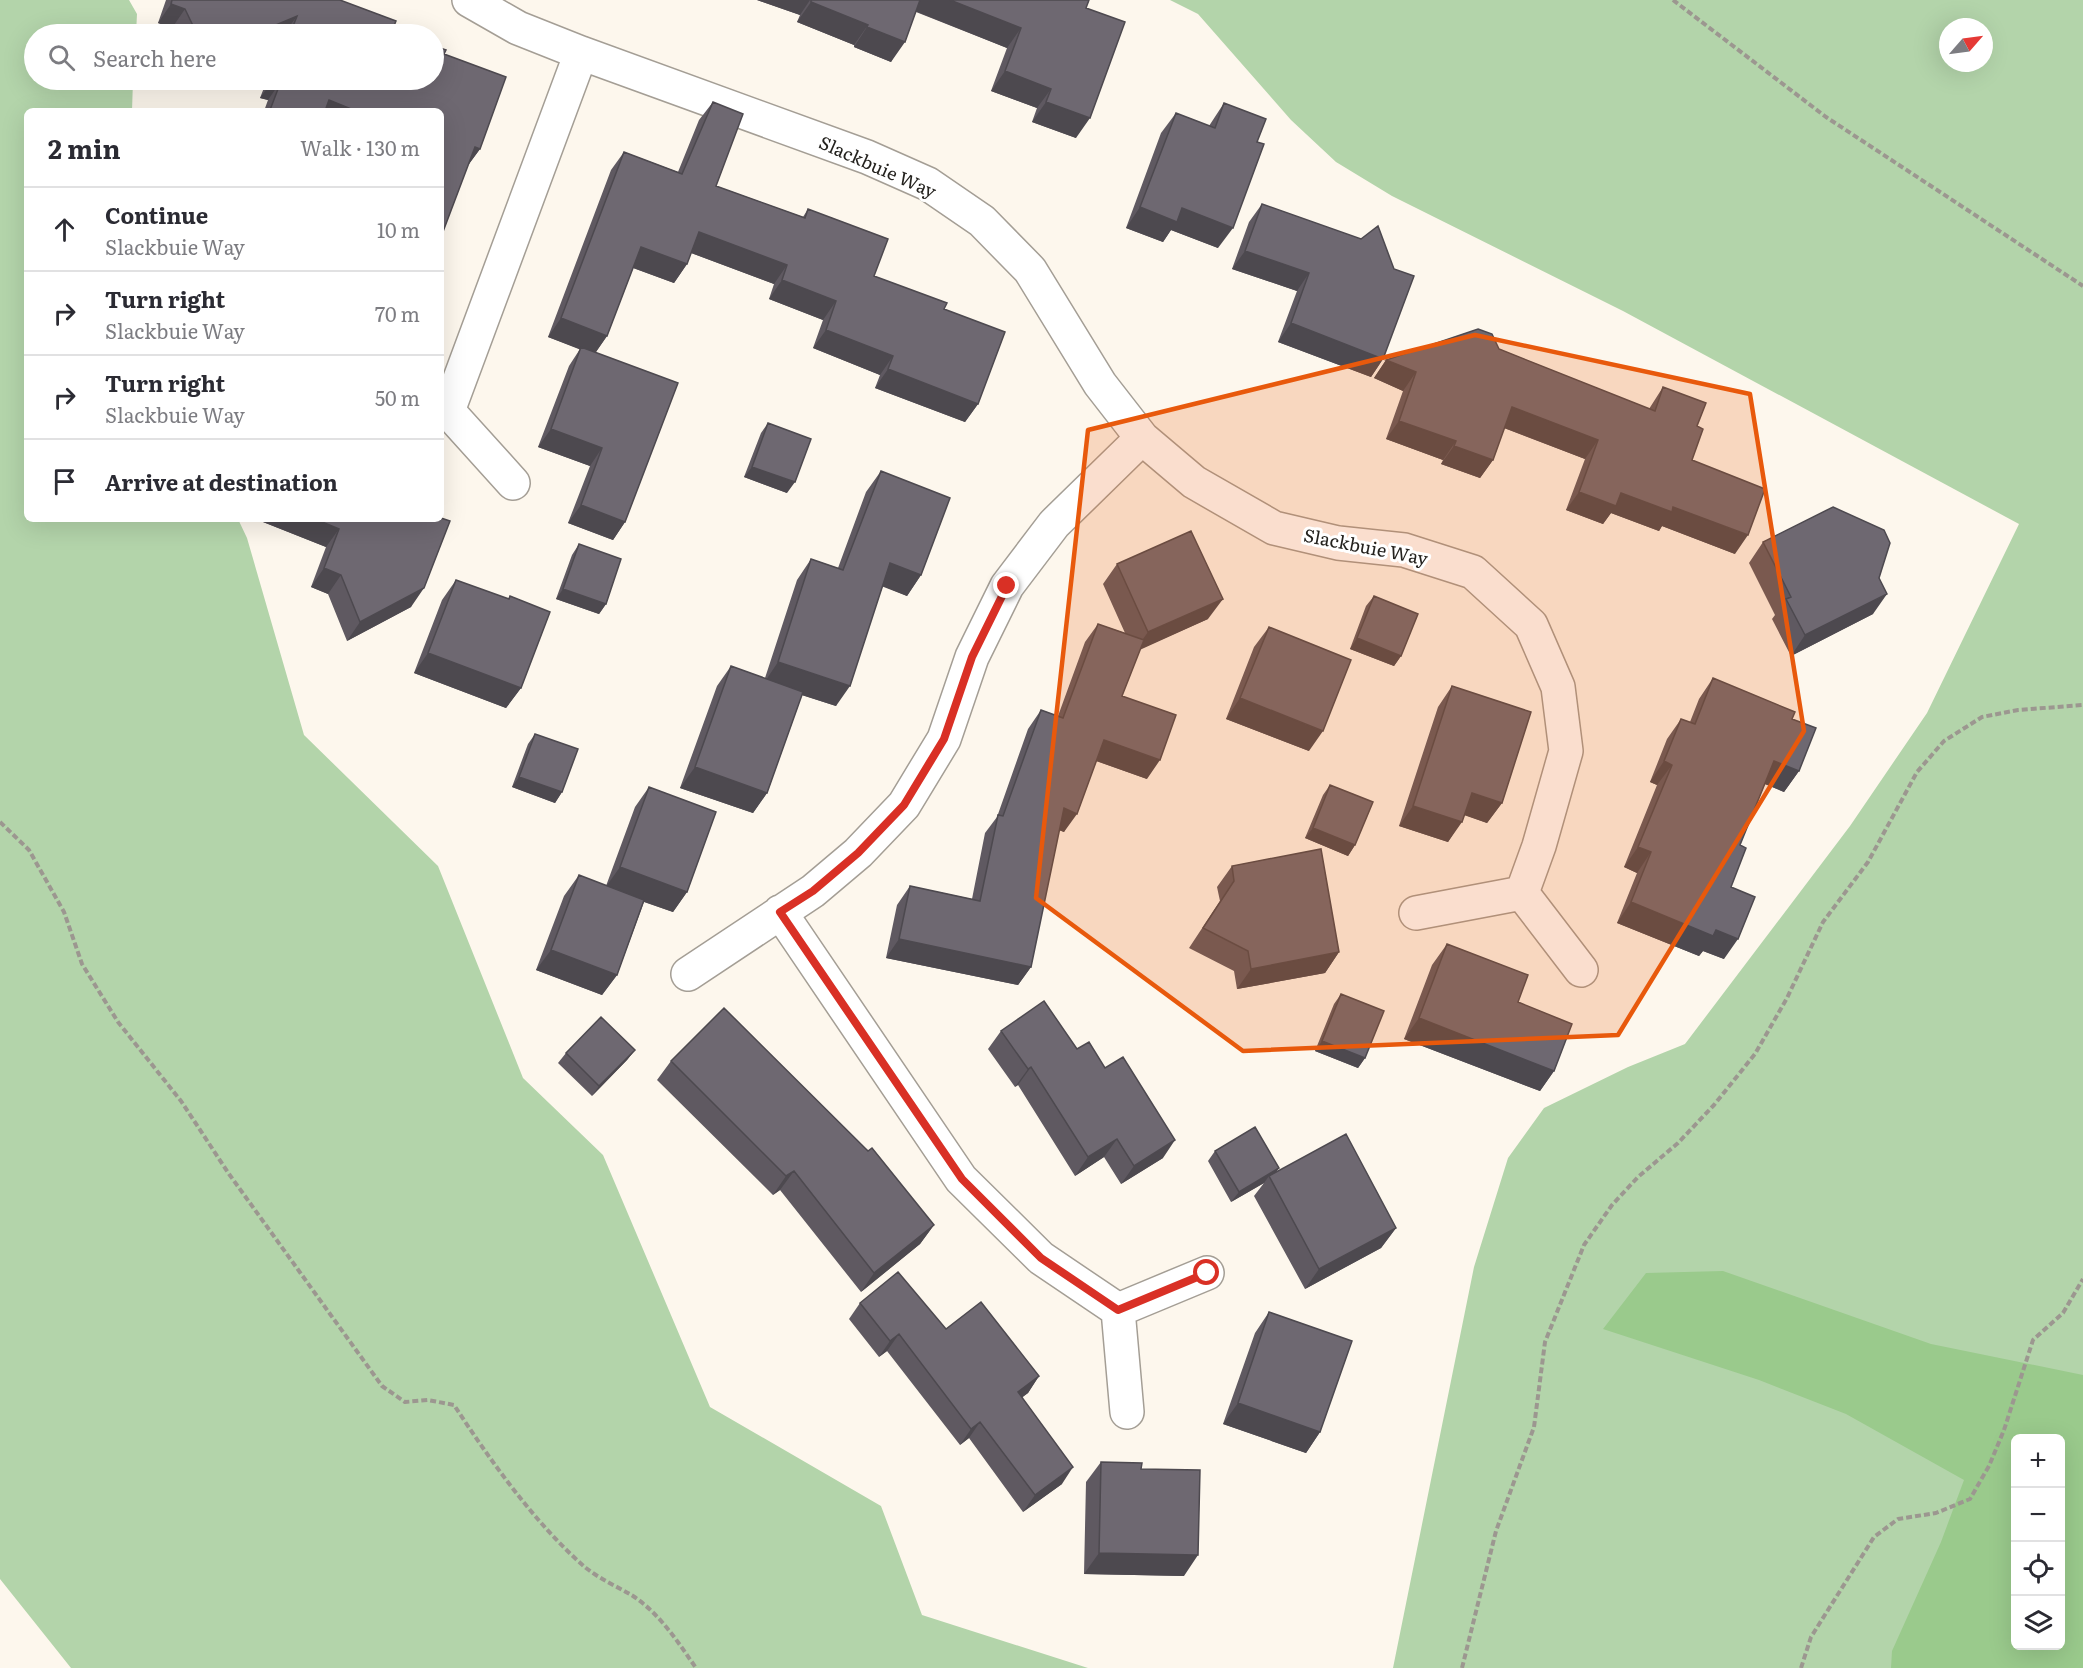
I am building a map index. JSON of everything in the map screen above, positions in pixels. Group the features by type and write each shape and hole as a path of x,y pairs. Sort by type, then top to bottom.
{"street":[{"name":"Slackbuie Way","path":"469,0 518,28 867,157 928,184 982,221 1030,270 1100,384 1142,438 1194,482 1274,528 1338,543 1404,550 1473,572 1531,626 1558,687 1566,752 1539,846 1522,893"},
{"path":"513,483 445,411 581,53"},
{"path":"688,974 813,891 858,853 904,805 944,739 972,657 1007,586 1054,524 1142,438"},
{"path":"1416,913 1522,893 1581,970"},
{"path":"780,912 962,1179 1041,1258 1118,1310"},
{"path":"1118,1310 1207,1273"},
{"path":"1118,1310 1127,1412"}],"path":[{"path":"1673,0 1826,117 2083,286"},
{"path":"1462,1668 1496,1531 1534,1427 1545,1341 1584,1245 1612,1205 1638,1177 1678,1143 1714,1105 1755,1054 1787,998 1823,922 1868,862 1917,772 1944,741 1982,717 2018,710 2083,705"},
{"path":"0,822 29,850 64,912 82,964 118,1022 181,1101 242,1193 382,1386 405,1402 428,1400 454,1405 498,1471 552,1534 587,1569 635,1598 666,1625 696,1668"},
{"path":"1801,1668 1811,1637 1874,1537 1898,1519 1936,1513 1970,1499 1989,1466 2004,1430 2033,1340 2063,1313 2083,1279"}],"highlighted area":[{"path":"1475,335 1750,394 1804,731 1618,1035 1243,1051 1036,898 1088,430"}],"green space":[{"path":"0,0 129,0 137,14 136,24 24,24 24,90 133,90 132,108 24,108 24,522 239,522 247,538 304,735 438,866 523,1078 603,1155 710,1407 881,1506 922,1615 1088,1668 71,1668 0,1579"},
{"path":"1170,0 2083,0 2083,1668 1393,1668 1474,1267 1508,1158 1544,1108 1628,1067 1685,1044 1850,826 1927,713 2019,524 1623,311 1392,196 1336,162 1291,120 1198,14"},
{"path":"1723,1271 1931,1344 2083,1375 2083,1668 1891,1668 1892,1651 1941,1542 1964,1480 1846,1414 1759,1380 1603,1329 1646,1273"}],"building":[{"path":"172,0 340,0 396,21 395,24 294,24 297,16 278,24 192,24 185,9 171,4"},
{"path":"811,0 920,0 905,42 811,2"},
{"path":"950,0 1089,0 1086,8 1125,22 1090,118 1046,102 1051,89 1005,71 1021,28"},
{"path":"444,54 506,77 480,149 475,147 444,229 444,108 349,108 329,100 326,108 271,108 278,90 444,90"},
{"path":"713,102 743,114 716,186 805,218 808,209 888,239 874,276 947,303 944,309 1005,332 978,404 888,369 893,356 826,330 836,301 782,280 787,265 699,232 687,264 641,247 607,336 561,318 624,152 682,174"},
{"path":"1224,103 1266,119 1257,142 1264,144 1233,228 1182,208 1177,222 1140,207 1176,113 1215,128"},
{"path":"1262,204 1361,239 1378,226 1394,269 1414,276 1383,359 1291,323 1309,273 1245,251"},
{"path":"1478,329 1492,334 1499,349 1655,411 1663,387 1706,403 1697,426 1703,429 1692,460 1765,489 1748,535 1673,507 1672,512 1621,493 1616,506 1579,492 1598,440 1512,407 1493,460 1454,446 1456,441 1399,421 1416,372 1386,360"},
{"path":"581,347 678,383 625,522 581,505 602,448 551,429"},
{"path":"768,423 811,439 795,482 752,467"},
{"path":"881,471 950,498 921,575 890,563 850,686 778,662 811,559 843,570"},
{"path":"1833,507 1884,530 1890,543 1879,578 1887,594 1805,635 1786,599 1791,597 1763,542"},
{"path":"444,519 450,521 424,588 360,622 341,575 324,568 339,529 322,522 444,522"},
{"path":"1191,531 1223,599 1148,632 1117,564"},
{"path":"579,544 621,559 606,604 563,589"},
{"path":"456,580 509,599 510,596 550,612 521,688 428,653"},
{"path":"1374,596 1418,614 1401,656 1357,638"},
{"path":"1098,624 1144,640 1122,696 1176,715 1160,760 1104,740 1077,814 1064,808 1031,967 899,939 910,886 980,901 998,815 1003,816 1041,710 1063,718"},
{"path":"1269,627 1351,660 1323,731 1240,698"},
{"path":"731,666 803,692 767,793 695,767"},
{"path":"1713,678 1795,712 1792,719 1816,728 1799,771 1774,761 1740,845 1746,848 1731,887 1755,897 1738,939 1716,930 1713,936 1631,902 1651,852 1638,847 1672,765 1664,761 1681,719 1695,724"},
{"path":"1452,686 1531,712 1502,803 1472,793 1462,822 1413,806"},
{"path":"535,734 578,749 562,792 519,777"},
{"path":"1330,785 1373,802 1355,845 1313,828"},
{"path":"649,787 716,812 687,892 620,867"},
{"path":"1321,849 1339,952 1251,969 1248,951 1203,928 1234,881 1232,866"},
{"path":"579,875 644,900 617,975 551,950"},
{"path":"1447,944 1528,975 1518,1002 1572,1024 1554,1071 1419,1018"},
{"path":"1341,994 1384,1011 1365,1058 1322,1041"},
{"path":"1044,1001 1077,1049 1089,1042 1105,1068 1123,1057 1175,1140 1134,1166 1117,1139 1088,1157 1031,1067 1028,1069 1001,1031"},
{"path":"724,1008 868,1151 872,1148 934,1225 874,1273 794,1171 786,1176 671,1061"},
{"path":"601,1017 635,1050 599,1086 566,1053"},
{"path":"1255,1127 1279,1168 1239,1192 1215,1151"},
{"path":"1346,1134 1396,1228 1319,1269 1269,1176"},
{"path":"898,1272 946,1329 981,1302 1039,1376 1018,1392 1073,1467 1035,1495 980,1422 971,1429 899,1334 890,1341 860,1303"},
{"path":"1269,1312 1352,1341 1320,1432 1238,1403"},
{"path":"1101,1462 1142,1463 1141,1469 1200,1470 1198,1555 1099,1553"}],"route":[{"path":"1007,586 972,657 944,739 904,805 858,853 813,891 780,912 962,1179 1041,1258 1118,1310 1207,1273"}]}
